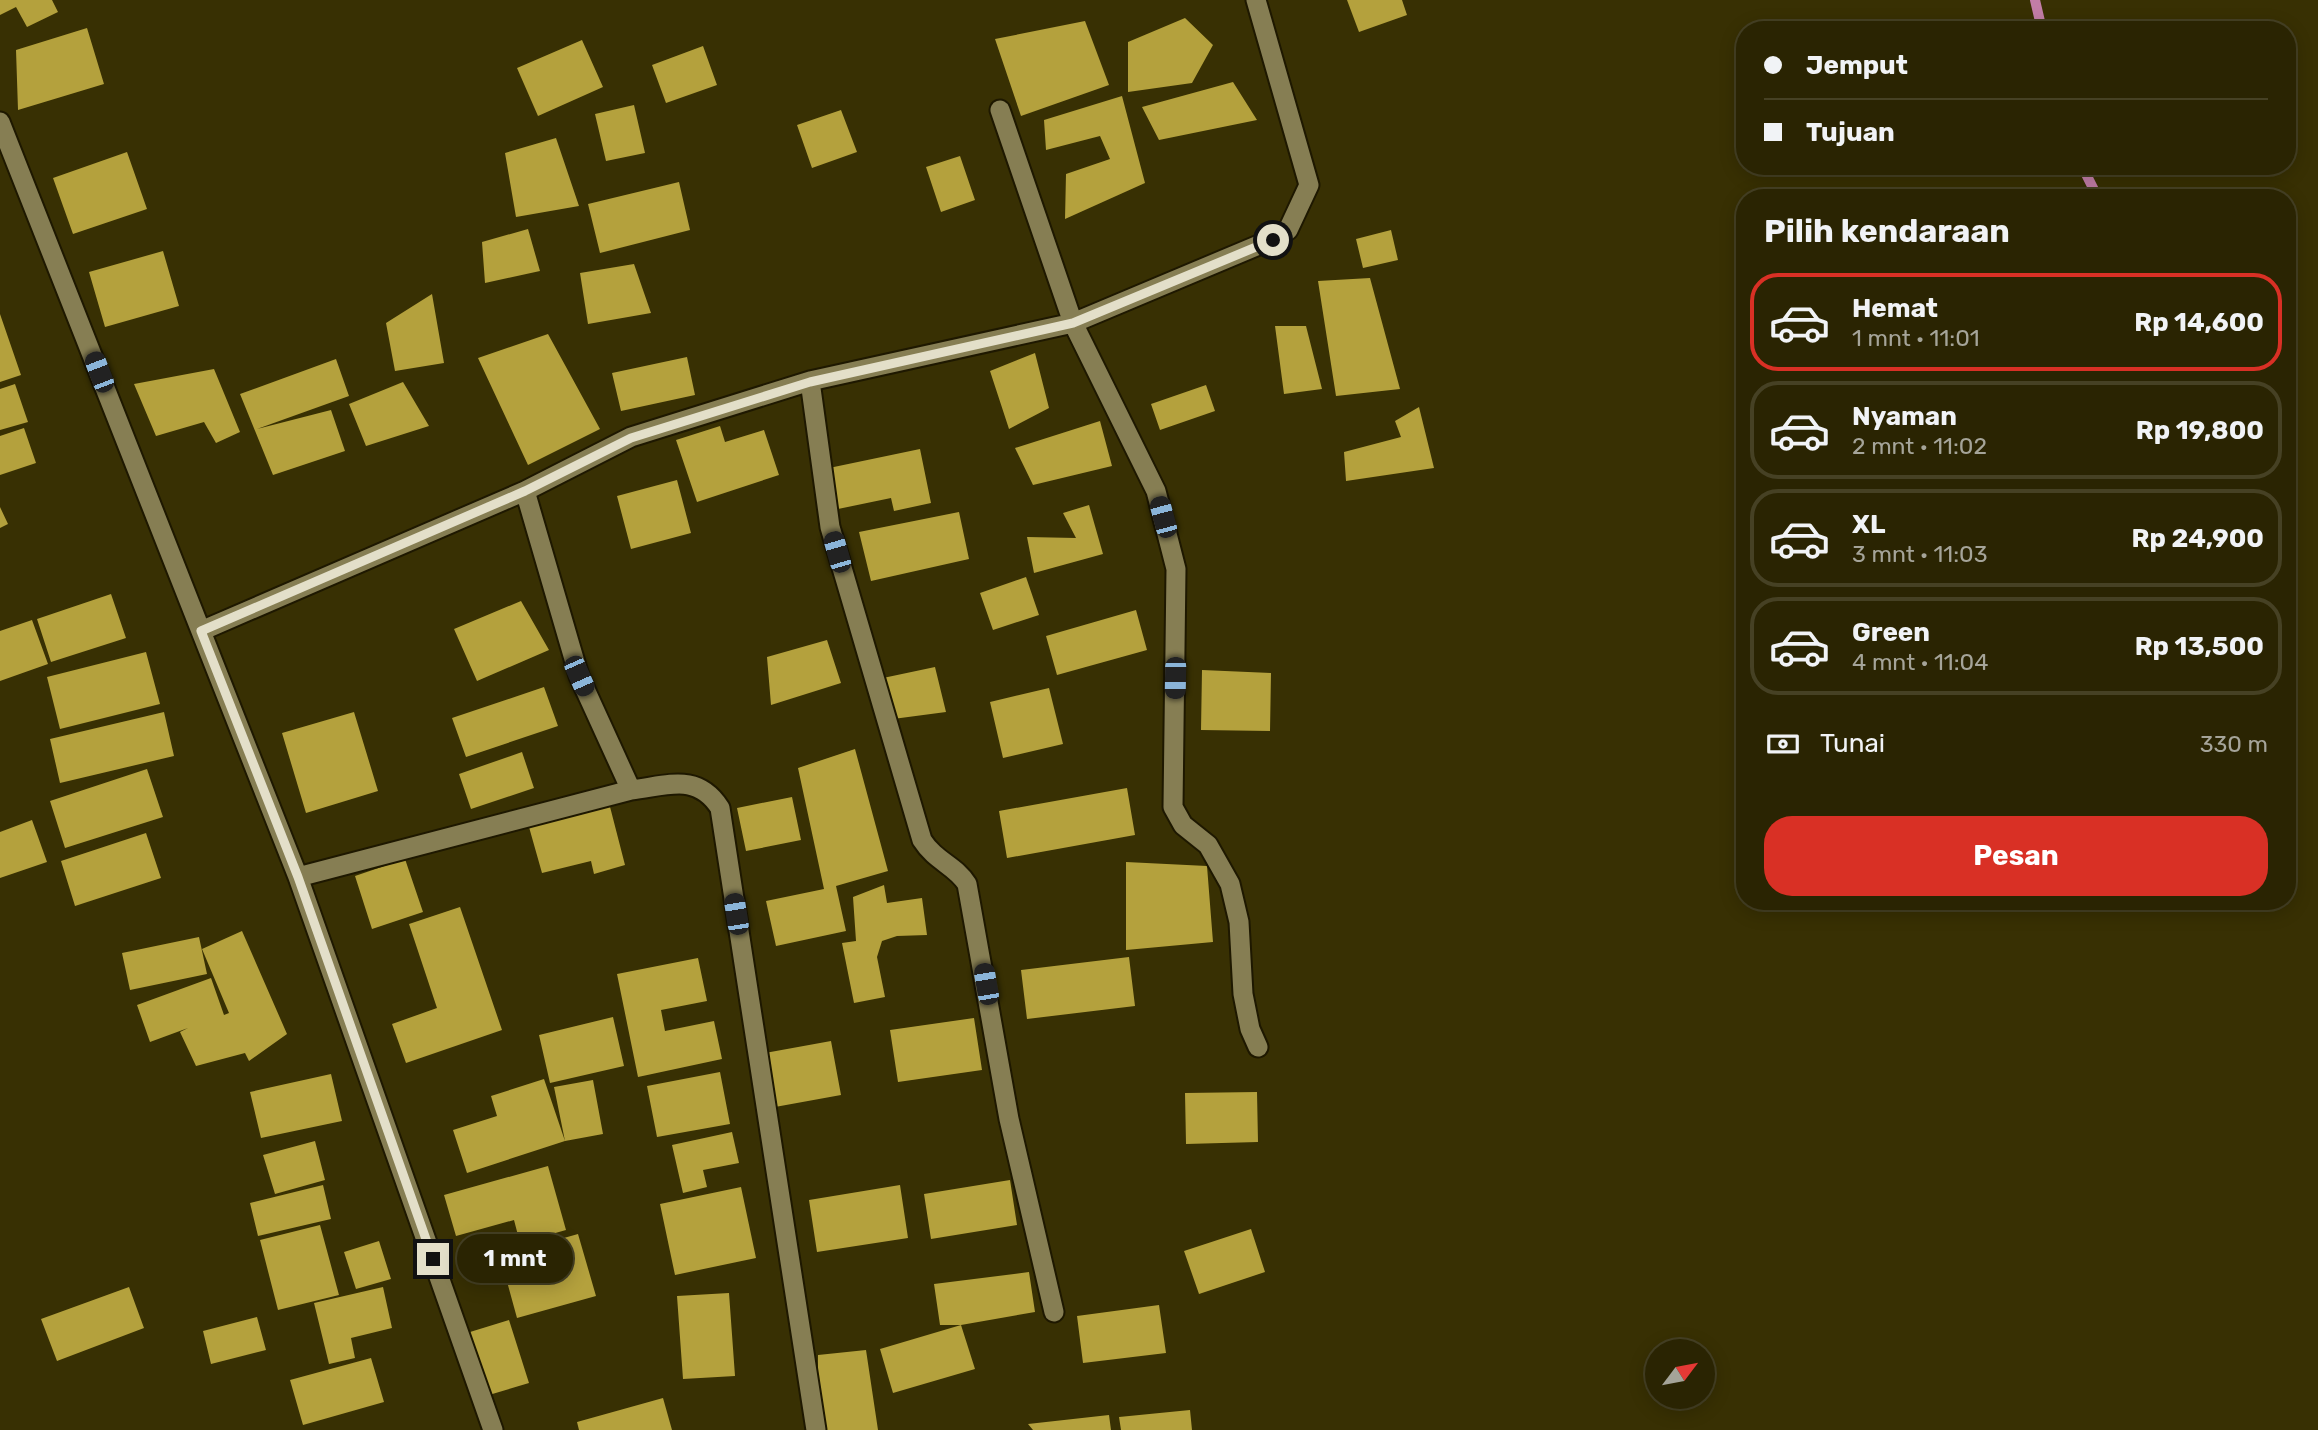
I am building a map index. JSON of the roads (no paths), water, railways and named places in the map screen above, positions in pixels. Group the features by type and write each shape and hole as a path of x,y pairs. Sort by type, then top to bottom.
{"street":[{"path":"201,631 525,491 631,438 810,382 1073,323 1273,240 1288,230 1309,185 1256,0"},
{"path":"1000,110 1073,323 1156,491 1176,569 1173,807 1184,825 1208,845 1230,884 1239,922 1242,994 1250,1029 1258,1047"},
{"path":"0,121 298,877 493,1430"},
{"path":"810,382 830,527 922,840 940,862 960,874 972,904 1010,1119 1054,1312"},
{"path":"525,491 579,676 631,790"},
{"path":"298,877 631,790 681,784 700,786 720,808 816,1430"}],"waterway":[{"path":"2035,0 2040,21"},
{"path":"2086,175 2094,189"}]}
